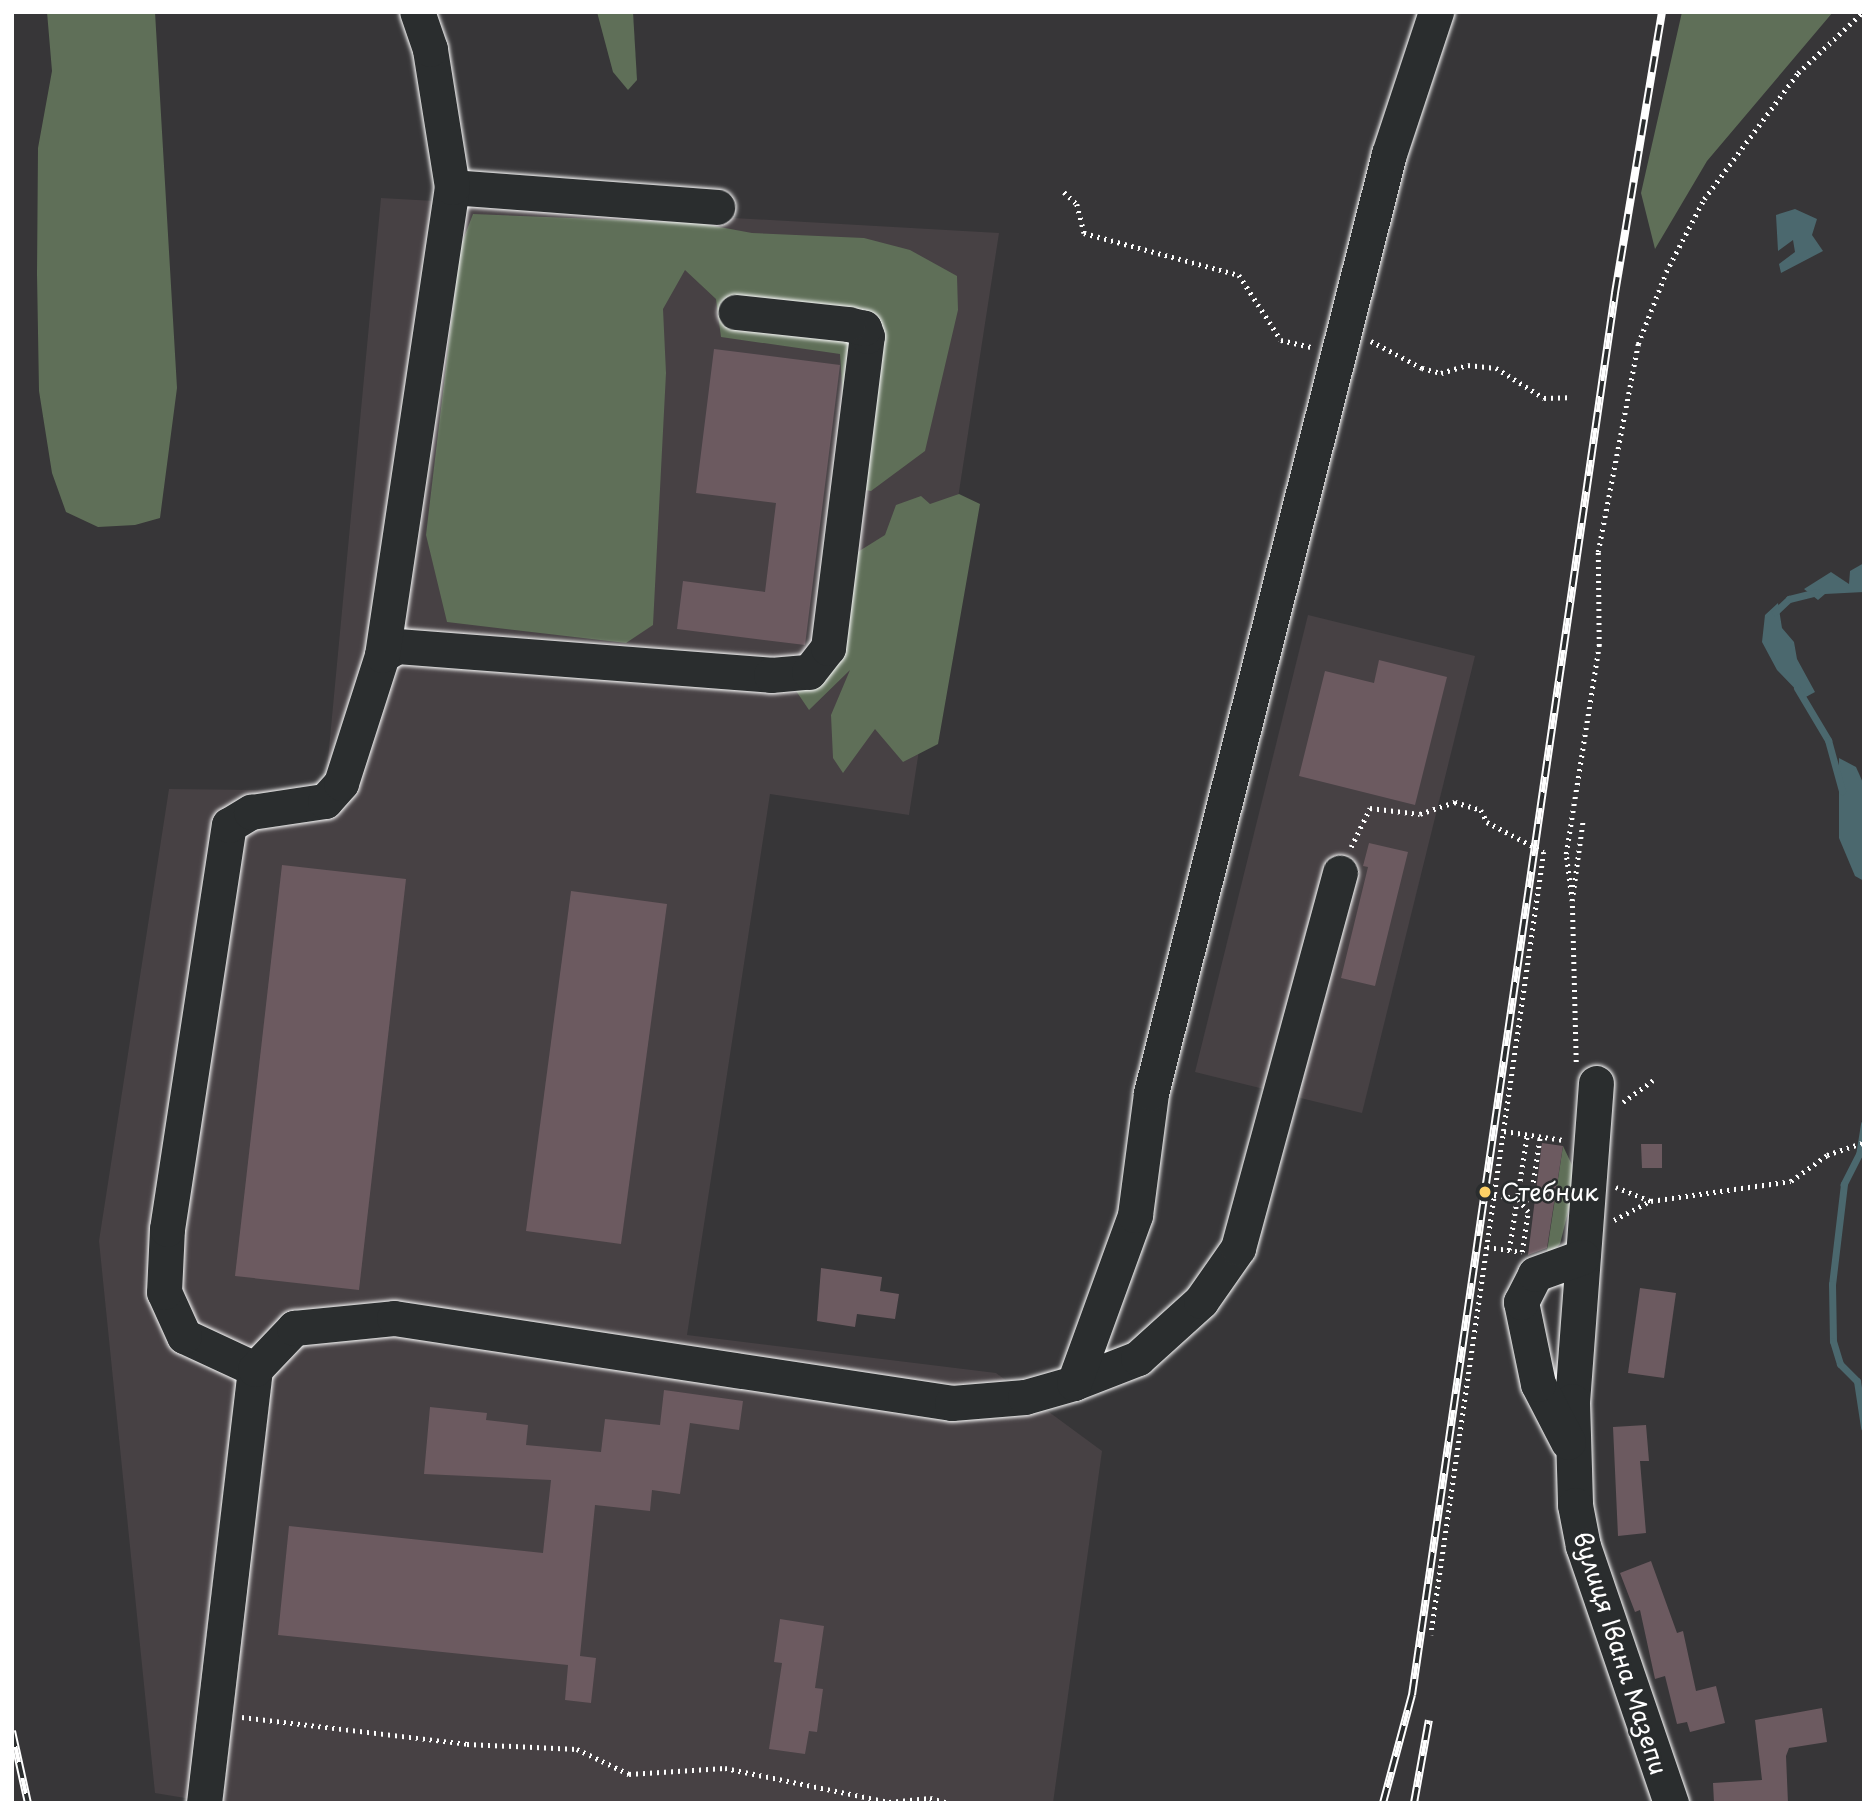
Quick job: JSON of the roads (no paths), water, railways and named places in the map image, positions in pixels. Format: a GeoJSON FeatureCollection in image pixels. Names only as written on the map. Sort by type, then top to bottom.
{"type":"FeatureCollection","features":[{"type":"Feature","properties":{"kind":"street"},"geometry":{"type":"LineString","coordinates":[[255,1369],[184,1336],[164,1292],[167,1230],[220,868],[229,825],[251,813],[325,801],[341,783],[382,655],[452,187],[430,49],[417,12]]}},
{"type":"Feature","properties":{"kind":"street"},"geometry":{"type":"LineString","coordinates":[[1074,1383],[1135,1215],[1151,1093],[1390,154],[1436,12]]}},
{"type":"Feature","properties":{"kind":"street"},"geometry":{"type":"LineString","coordinates":[[452,187],[717,207]]}},
{"type":"Feature","properties":{"kind":"street"},"geometry":{"type":"LineString","coordinates":[[382,655],[397,646],[771,675],[809,671],[828,648],[867,336],[864,328],[848,324],[736,312]]}},
{"type":"Feature","properties":{"kind":"street"},"geometry":{"type":"LineString","coordinates":[[204,1803],[255,1369],[293,1328],[394,1318],[952,1403],[1025,1397],[1074,1383],[1138,1358],[1201,1301],[1238,1248],[1340,873]]}},
{"type":"Feature","properties":{"kind":"street","name":"вулиця Івана Мазепи"},"geometry":{"type":"LineString","coordinates":[[1586,1078],[1590,1175],[1581,1257],[1571,1448],[1583,1546],[1671,1803]]}},
{"type":"Feature","properties":{"kind":"street"},"geometry":{"type":"LineString","coordinates":[[1571,1448],[1538,1384],[1521,1302],[1535,1274],[1581,1257]]}},
{"type":"Feature","properties":{"kind":"water"},"geometry":{"type":"Polygon","coordinates":[[[1795,209],[1817,219],[1812,235],[1823,251],[1781,273],[1779,264],[1795,252],[1793,240],[1778,251],[1776,215],[1795,209]]]}},
{"type":"Feature","properties":{"kind":"water"},"geometry":{"type":"Polygon","coordinates":[[[1864,563],[1864,592],[1825,594],[1818,600],[1804,589],[1831,572],[1849,584],[1850,571],[1864,563]]]}},
{"type":"Feature","properties":{"kind":"water"},"geometry":{"type":"Polygon","coordinates":[[[1778,603],[1782,628],[1794,642],[1797,659],[1815,692],[1804,698],[1777,670],[1762,642],[1765,615],[1778,603]]]}},
{"type":"Feature","properties":{"kind":"water"},"geometry":{"type":"Polygon","coordinates":[[[1839,758],[1856,767],[1864,785],[1864,881],[1855,876],[1839,838],[1839,758]]]}},
{"type":"Feature","properties":{"kind":"waterway"},"geometry":{"type":"LineString","coordinates":[[1775,612],[1789,599],[1817,592]]}},
{"type":"Feature","properties":{"kind":"waterway"},"geometry":{"type":"LineString","coordinates":[[1797,688],[1828,740],[1842,791]]}},
{"type":"Feature","properties":{"kind":"waterway"},"geometry":{"type":"LineString","coordinates":[[1864,1124],[1859,1154],[1844,1184],[1832,1284],[1833,1341],[1840,1364],[1857,1381],[1864,1427]]}},
{"type":"Feature","properties":{"kind":"railway"},"geometry":{"type":"LineString","coordinates":[[1383,1803],[1412,1695],[1615,293],[1662,12]]}},
{"type":"Feature","properties":{"kind":"railway"},"geometry":{"type":"LineString","coordinates":[[1414,1803],[1429,1720]]}},
{"type":"Feature","properties":{"kind":"railway"},"geometry":{"type":"LineString","coordinates":[[12,1731],[28,1803]]}},
{"type":"Feature","properties":{"kind":"place","name":"Стебник"},"geometry":{"type":"Point","coordinates":[1485,1192]}}]}
